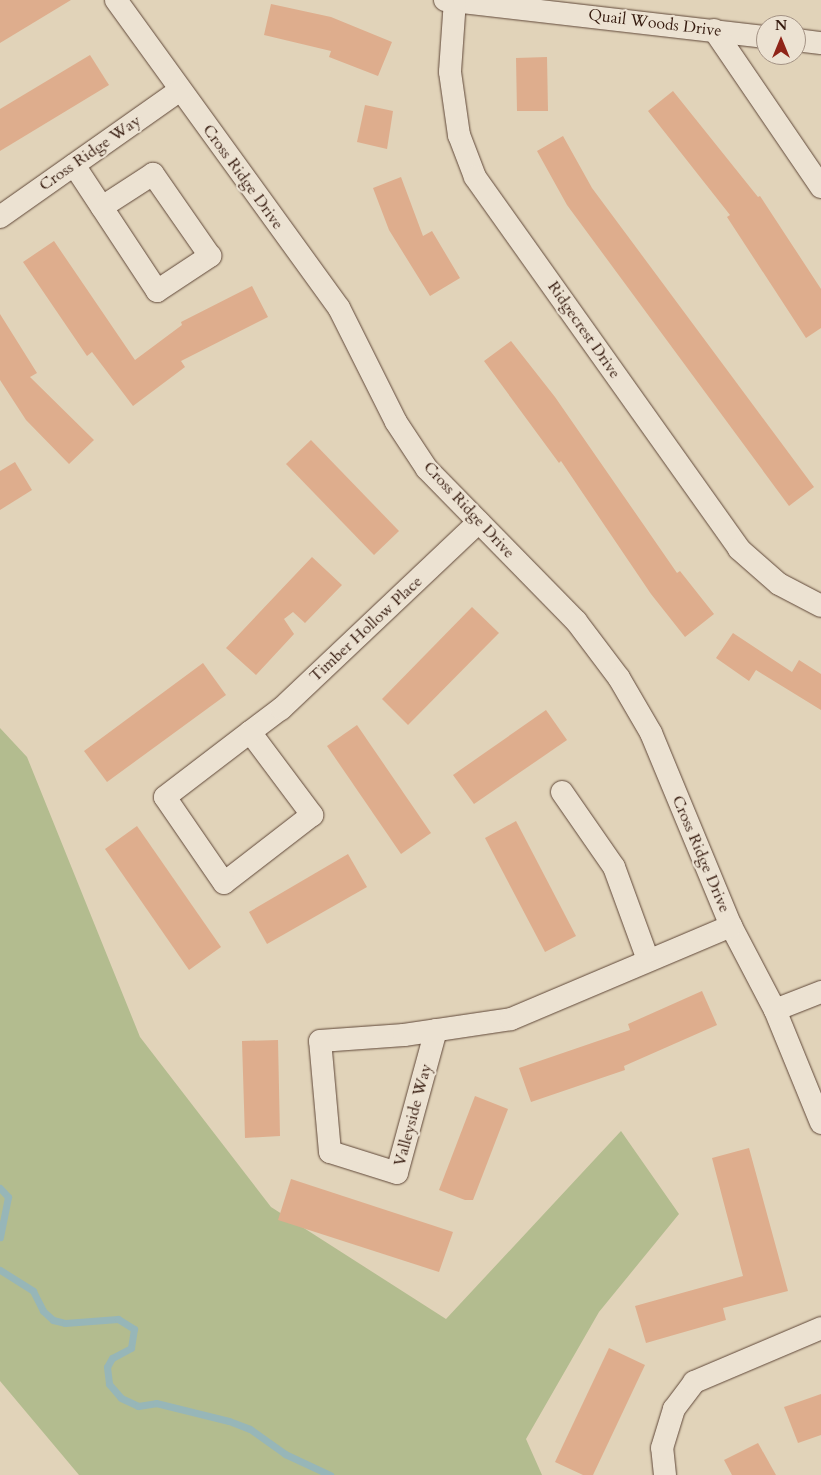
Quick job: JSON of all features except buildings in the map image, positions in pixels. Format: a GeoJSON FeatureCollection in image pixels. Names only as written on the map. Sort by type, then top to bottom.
{"type":"FeatureCollection","features":[{"type":"Feature","properties":{"kind":"street","name":"Cross Ridge Drive"},"geometry":{"type":"LineString","coordinates":[[116,0],[339,308],[396,422],[427,470],[576,621],[619,678],[651,733],[731,926],[774,1010],[821,1123]]}},
{"type":"Feature","properties":{"kind":"street","name":"Quail Woods Drive"},"geometry":{"type":"LineString","coordinates":[[451,0],[602,8],[714,30],[756,36]]}},
{"type":"Feature","properties":{"kind":"street","name":"Ridgecrest Drive"},"geometry":{"type":"LineString","coordinates":[[451,0],[450,72],[459,135],[475,177],[739,549],[779,584],[821,606]]}},
{"type":"Feature","properties":{"kind":"street"},"geometry":{"type":"LineString","coordinates":[[714,30],[821,187]]}},
{"type":"Feature","properties":{"kind":"street"},"geometry":{"type":"LineString","coordinates":[[806,41],[821,43]]}},
{"type":"Feature","properties":{"kind":"street","name":"Cross Ridge Way"},"geometry":{"type":"LineString","coordinates":[[0,217],[180,90]]}},
{"type":"Feature","properties":{"kind":"street"},"geometry":{"type":"LineString","coordinates":[[74,165],[157,291],[210,256],[153,174],[102,207]]}},
{"type":"Feature","properties":{"kind":"street","name":"Timber Hollow Place"},"geometry":{"type":"LineString","coordinates":[[250,732],[312,815],[224,883],[165,797],[250,732],[281,709],[479,522]]}},
{"type":"Feature","properties":{"kind":"street"},"geometry":{"type":"LineString","coordinates":[[562,792],[614,867],[648,960]]}},
{"type":"Feature","properties":{"kind":"street","name":"Valleyside Way"},"geometry":{"type":"LineString","coordinates":[[436,1030],[397,1173],[330,1152],[320,1041],[436,1030],[511,1020],[731,926]]}},
{"type":"Feature","properties":{"kind":"street"},"geometry":{"type":"LineString","coordinates":[[774,1010],[821,992]]}},
{"type":"Feature","properties":{"kind":"street"},"geometry":{"type":"LineString","coordinates":[[665,1475],[662,1448],[674,1409],[694,1382],[821,1328]]}},
{"type":"Feature","properties":{"kind":"green space"},"geometry":{"type":"Polygon","coordinates":[[[0,728],[27,757],[140,1037],[271,1207],[446,1319],[621,1131],[679,1214],[599,1312],[526,1439],[542,1475],[79,1475],[0,1381],[0,728]]]}},
{"type":"Feature","properties":{"kind":"waterway"},"geometry":{"type":"LineString","coordinates":[[0,1188],[8,1197],[0,1237]]}},
{"type":"Feature","properties":{"kind":"waterway"},"geometry":{"type":"LineString","coordinates":[[0,1270],[33,1291],[43,1311],[53,1320],[65,1323],[118,1319],[134,1329],[131,1348],[112,1358],[107,1367],[109,1384],[121,1398],[138,1406],[156,1403],[229,1421],[250,1429],[285,1454],[330,1475]]}}]}
